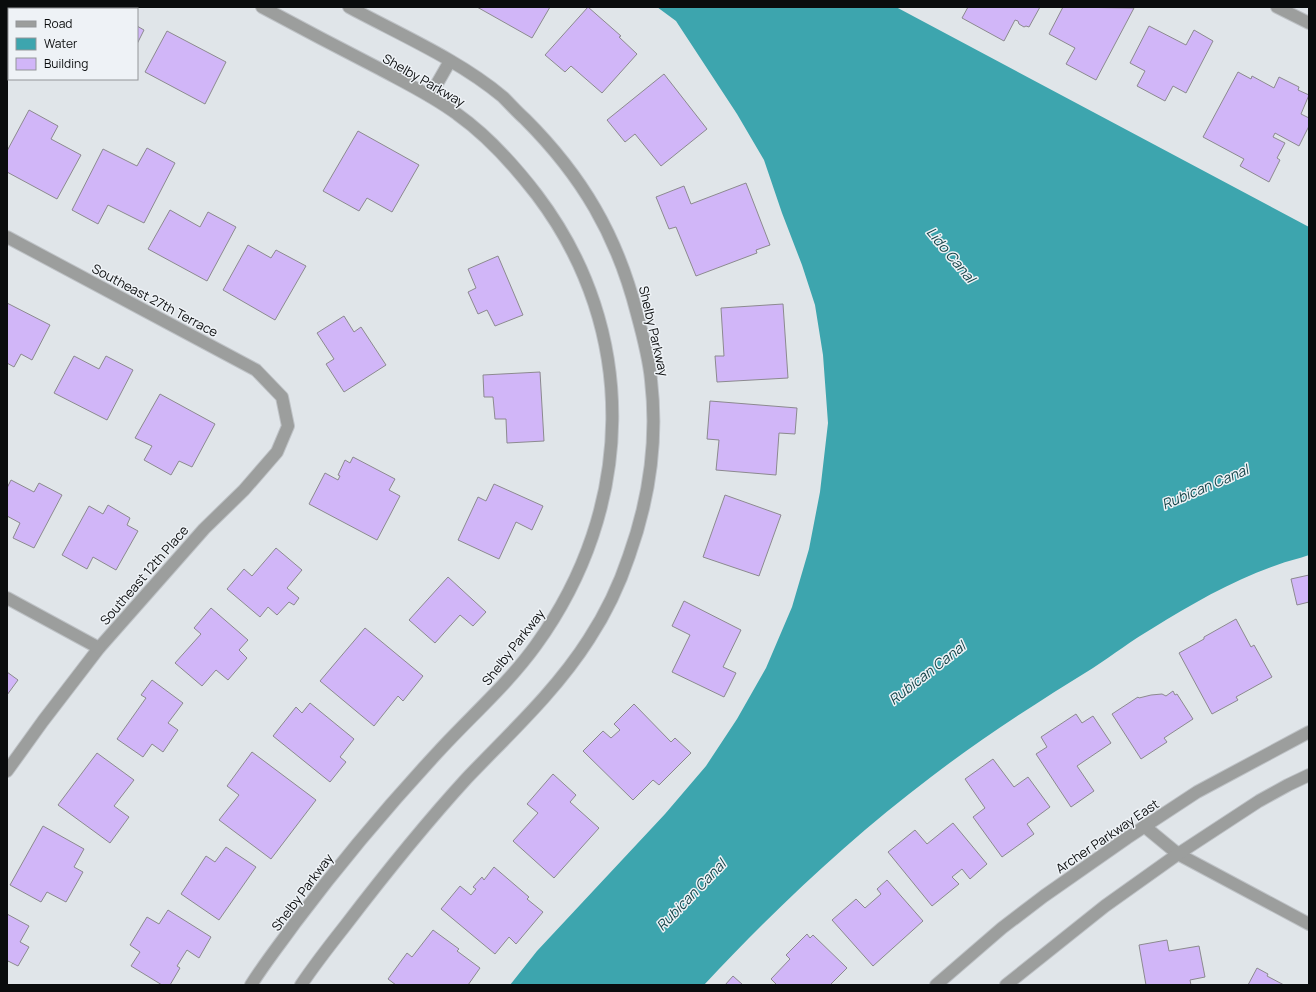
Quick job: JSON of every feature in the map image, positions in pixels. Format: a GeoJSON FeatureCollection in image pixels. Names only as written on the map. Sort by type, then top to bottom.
{"type":"FeatureCollection","features":[{"type":"Feature","properties":{"kind":"street","name":"Shelby Parkway"},"geometry":{"type":"LineString","coordinates":[[251,985],[331,875],[386,809],[452,736],[512,676],[555,618],[580,570],[596,526],[605,493],[613,436],[612,377],[600,320],[591,292],[580,265],[549,210],[506,157],[482,134],[457,114],[430,96],[262,7]]}},
{"type":"Feature","properties":{"kind":"street","name":"Shelby Parkway"},"geometry":{"type":"LineString","coordinates":[[301,985],[379,881],[465,781],[541,701],[566,672],[588,641],[604,615],[618,587],[638,529],[646,499],[653,438],[651,379],[646,350],[632,292],[610,237],[582,186],[546,141],[503,98],[478,78],[450,61],[348,7]]}},
{"type":"Feature","properties":{"kind":"street"},"geometry":{"type":"LineString","coordinates":[[1277,7],[1309,23]]}},
{"type":"Feature","properties":{"kind":"street"},"geometry":{"type":"LineString","coordinates":[[430,96],[450,61]]}},
{"type":"Feature","properties":{"kind":"street","name":"Southeast 27th Terrace"},"geometry":{"type":"LineString","coordinates":[[7,237],[256,370],[282,397]]}},
{"type":"Feature","properties":{"kind":"street","name":"Southeast 12th Place"},"geometry":{"type":"LineString","coordinates":[[7,771],[42,721],[99,648],[204,529],[244,490],[277,452],[288,426],[282,397]]}},
{"type":"Feature","properties":{"kind":"street"},"geometry":{"type":"LineString","coordinates":[[7,598],[99,648]]}},
{"type":"Feature","properties":{"kind":"street","name":"Archer Parkway East"},"geometry":{"type":"LineString","coordinates":[[936,985],[1002,928],[1044,896],[1144,826],[1197,792],[1309,732]]}},
{"type":"Feature","properties":{"kind":"street"},"geometry":{"type":"LineString","coordinates":[[1006,985],[1105,906],[1178,854],[1259,802],[1309,775]]}},
{"type":"Feature","properties":{"kind":"street"},"geometry":{"type":"LineString","coordinates":[[1144,826],[1178,854],[1309,924]]}},
{"type":"Feature","properties":{"kind":"water"},"geometry":{"type":"Polygon","coordinates":[[[657,7],[896,7],[1309,227],[1309,555],[1261,571],[1198,601],[1138,637],[971,748],[931,777],[842,850],[757,930],[704,985],[510,985],[537,951],[665,814],[706,766],[737,719],[766,668],[792,607],[809,549],[820,492],[828,423],[823,355],[815,305],[802,265],[764,160],[737,114],[676,21],[657,7]]]}},
{"type":"Feature","properties":{"kind":"building"},"geometry":{"type":"Polygon","coordinates":[[[18,7],[60,7],[60,8],[18,7]]]}},
{"type":"Feature","properties":{"kind":"building"},"geometry":{"type":"Polygon","coordinates":[[[86,7],[118,7],[118,8],[86,7]]]}},
{"type":"Feature","properties":{"kind":"building"},"geometry":{"type":"Polygon","coordinates":[[[477,7],[550,7],[532,38],[477,7]]]}},
{"type":"Feature","properties":{"kind":"building"},"geometry":{"type":"Polygon","coordinates":[[[588,7],[621,36],[619,37],[637,54],[602,93],[571,66],[565,72],[545,55],[588,7]]]}},
{"type":"Feature","properties":{"kind":"building"},"geometry":{"type":"Polygon","coordinates":[[[968,7],[1040,7],[1029,27],[1024,27],[1015,20],[1004,41],[962,18],[968,7]]]}},
{"type":"Feature","properties":{"kind":"building"},"geometry":{"type":"Polygon","coordinates":[[[1063,7],[1134,8],[1096,80],[1066,64],[1075,48],[1049,34],[1063,7]]]}},
{"type":"Feature","properties":{"kind":"building"},"geometry":{"type":"Polygon","coordinates":[[[1149,26],[1186,45],[1194,30],[1213,41],[1186,93],[1173,86],[1165,101],[1137,86],[1145,71],[1130,63],[1149,26]]]}},
{"type":"Feature","properties":{"kind":"building"},"geometry":{"type":"Polygon","coordinates":[[[138,27],[144,30],[138,42],[138,27]]]}},
{"type":"Feature","properties":{"kind":"building"},"geometry":{"type":"Polygon","coordinates":[[[167,31],[226,62],[205,104],[145,72],[167,31]]]}},
{"type":"Feature","properties":{"kind":"building"},"geometry":{"type":"Polygon","coordinates":[[[1238,72],[1251,79],[1252,76],[1274,88],[1279,77],[1299,87],[1298,90],[1309,95],[1301,114],[1309,118],[1309,126],[1299,146],[1275,133],[1273,137],[1285,143],[1277,158],[1280,160],[1269,182],[1240,166],[1244,159],[1203,137],[1238,72]]]}},
{"type":"Feature","properties":{"kind":"building"},"geometry":{"type":"Polygon","coordinates":[[[664,74],[707,129],[661,166],[635,134],[625,142],[607,120],[664,74]]]}},
{"type":"Feature","properties":{"kind":"building"},"geometry":{"type":"Polygon","coordinates":[[[29,110],[58,126],[51,139],[81,155],[57,199],[7,172],[7,151],[29,110]]]}},
{"type":"Feature","properties":{"kind":"building"},"geometry":{"type":"Polygon","coordinates":[[[358,131],[419,165],[392,212],[367,198],[359,211],[323,191],[358,131]]]}},
{"type":"Feature","properties":{"kind":"building"},"geometry":{"type":"Polygon","coordinates":[[[147,148],[175,163],[144,223],[108,205],[98,224],[72,210],[103,149],[137,166],[147,148]]]}},
{"type":"Feature","properties":{"kind":"building"},"geometry":{"type":"Polygon","coordinates":[[[746,183],[770,245],[756,250],[757,253],[696,276],[676,227],[669,229],[656,197],[684,186],[691,204],[746,183]]]}},
{"type":"Feature","properties":{"kind":"building"},"geometry":{"type":"Polygon","coordinates":[[[170,210],[200,227],[208,212],[236,227],[207,281],[148,249],[170,210]]]}},
{"type":"Feature","properties":{"kind":"building"},"geometry":{"type":"Polygon","coordinates":[[[248,245],[271,258],[276,250],[306,266],[275,320],[223,290],[248,245]]]}},
{"type":"Feature","properties":{"kind":"building"},"geometry":{"type":"Polygon","coordinates":[[[498,256],[523,315],[495,326],[487,310],[478,314],[468,292],[476,288],[468,269],[498,256]]]}},
{"type":"Feature","properties":{"kind":"building"},"geometry":{"type":"Polygon","coordinates":[[[7,303],[50,325],[32,360],[21,354],[14,367],[7,363],[7,303]]]}},
{"type":"Feature","properties":{"kind":"building"},"geometry":{"type":"Polygon","coordinates":[[[783,304],[788,378],[717,382],[715,356],[724,356],[721,308],[783,304]]]}},
{"type":"Feature","properties":{"kind":"building"},"geometry":{"type":"Polygon","coordinates":[[[344,316],[354,332],[361,327],[386,365],[344,392],[326,364],[334,359],[317,333],[344,316]]]}},
{"type":"Feature","properties":{"kind":"building"},"geometry":{"type":"Polygon","coordinates":[[[74,356],[99,369],[106,356],[133,370],[107,420],[54,393],[74,356]]]}},
{"type":"Feature","properties":{"kind":"building"},"geometry":{"type":"Polygon","coordinates":[[[540,372],[544,441],[507,443],[506,419],[495,419],[493,397],[484,397],[483,375],[540,372]]]}},
{"type":"Feature","properties":{"kind":"building"},"geometry":{"type":"Polygon","coordinates":[[[160,394],[215,424],[192,467],[179,461],[171,475],[144,460],[152,446],[135,438],[160,394]]]}},
{"type":"Feature","properties":{"kind":"building"},"geometry":{"type":"Polygon","coordinates":[[[710,401],[797,408],[795,434],[779,433],[776,475],[716,470],[719,440],[707,439],[710,401]]]}},
{"type":"Feature","properties":{"kind":"building"},"geometry":{"type":"Polygon","coordinates":[[[353,457],[395,479],[389,490],[400,496],[377,540],[309,504],[325,473],[338,480],[340,476],[338,475],[345,460],[350,463],[353,457]]]}},
{"type":"Feature","properties":{"kind":"building"},"geometry":{"type":"Polygon","coordinates":[[[11,480],[34,492],[39,483],[62,495],[34,548],[13,538],[20,523],[7,516],[7,488],[11,480]]]}},
{"type":"Feature","properties":{"kind":"building"},"geometry":{"type":"Polygon","coordinates":[[[494,484],[543,506],[532,530],[516,522],[499,559],[458,540],[478,497],[486,501],[494,484]]]}},
{"type":"Feature","properties":{"kind":"building"},"geometry":{"type":"Polygon","coordinates":[[[725,495],[781,515],[759,576],[703,557],[725,495]]]}},
{"type":"Feature","properties":{"kind":"building"},"geometry":{"type":"Polygon","coordinates":[[[108,505],[130,518],[127,525],[138,531],[116,570],[93,557],[87,569],[62,555],[89,506],[103,514],[108,505]]]}},
{"type":"Feature","properties":{"kind":"building"},"geometry":{"type":"Polygon","coordinates":[[[276,548],[302,570],[287,588],[299,598],[294,605],[289,602],[277,615],[268,607],[260,617],[227,589],[244,569],[252,576],[276,548]]]}},
{"type":"Feature","properties":{"kind":"building"},"geometry":{"type":"Polygon","coordinates":[[[1309,575],[1309,602],[1297,605],[1291,579],[1309,575]]]}},
{"type":"Feature","properties":{"kind":"building"},"geometry":{"type":"Polygon","coordinates":[[[448,577],[486,612],[473,626],[460,615],[435,643],[409,620],[448,577]]]}},
{"type":"Feature","properties":{"kind":"building"},"geometry":{"type":"Polygon","coordinates":[[[684,601],[741,630],[723,667],[736,673],[724,697],[672,672],[690,635],[672,626],[684,601]]]}},
{"type":"Feature","properties":{"kind":"building"},"geometry":{"type":"Polygon","coordinates":[[[211,608],[248,640],[239,650],[247,658],[228,680],[216,670],[202,686],[175,663],[201,634],[194,628],[211,608]]]}},
{"type":"Feature","properties":{"kind":"building"},"geometry":{"type":"Polygon","coordinates":[[[1236,619],[1251,647],[1254,645],[1272,677],[1236,697],[1238,700],[1212,714],[1179,653],[1236,619]]]}},
{"type":"Feature","properties":{"kind":"building"},"geometry":{"type":"Polygon","coordinates":[[[365,628],[423,676],[403,701],[398,696],[374,726],[320,681],[365,628]]]}},
{"type":"Feature","properties":{"kind":"building"},"geometry":{"type":"Polygon","coordinates":[[[7,672],[18,680],[7,695],[7,672]]]}},
{"type":"Feature","properties":{"kind":"building"},"geometry":{"type":"Polygon","coordinates":[[[152,680],[183,703],[168,723],[178,730],[163,752],[152,744],[143,757],[117,739],[146,698],[141,695],[152,680]]]}},
{"type":"Feature","properties":{"kind":"building"},"geometry":{"type":"Polygon","coordinates":[[[1173,691],[1175,695],[1177,694],[1193,719],[1164,738],[1167,742],[1141,759],[1112,714],[1138,697],[1162,694],[1166,696],[1173,691]]]}},
{"type":"Feature","properties":{"kind":"building"},"geometry":{"type":"Polygon","coordinates":[[[310,703],[354,739],[340,757],[346,762],[330,782],[273,736],[296,707],[302,713],[310,703]]]}},
{"type":"Feature","properties":{"kind":"building"},"geometry":{"type":"Polygon","coordinates":[[[634,704],[671,742],[675,738],[691,753],[659,785],[653,780],[633,800],[583,751],[603,731],[611,738],[620,730],[614,724],[634,704]]]}},
{"type":"Feature","properties":{"kind":"building"},"geometry":{"type":"Polygon","coordinates":[[[1076,714],[1082,723],[1093,716],[1111,743],[1077,766],[1094,791],[1071,807],[1036,754],[1047,747],[1041,737],[1076,714]]]}},
{"type":"Feature","properties":{"kind":"building"},"geometry":{"type":"Polygon","coordinates":[[[252,752],[316,800],[271,859],[219,820],[239,795],[227,786],[252,752]]]}},
{"type":"Feature","properties":{"kind":"building"},"geometry":{"type":"Polygon","coordinates":[[[97,753],[134,780],[114,806],[129,817],[110,843],[58,805],[97,753]]]}},
{"type":"Feature","properties":{"kind":"building"},"geometry":{"type":"Polygon","coordinates":[[[993,759],[1014,787],[1028,777],[1050,807],[1027,824],[1034,834],[1002,857],[973,817],[985,808],[965,779],[993,759]]]}},
{"type":"Feature","properties":{"kind":"building"},"geometry":{"type":"Polygon","coordinates":[[[553,774],[576,795],[570,802],[599,828],[554,878],[513,841],[538,813],[527,804],[553,774]]]}},
{"type":"Feature","properties":{"kind":"building"},"geometry":{"type":"Polygon","coordinates":[[[953,823],[987,864],[970,879],[962,869],[952,877],[959,884],[932,906],[888,852],[915,830],[927,844],[953,823]]]}},
{"type":"Feature","properties":{"kind":"building"},"geometry":{"type":"Polygon","coordinates":[[[43,826],[84,849],[74,867],[83,872],[66,902],[47,892],[41,902],[10,885],[43,826]]]}},
{"type":"Feature","properties":{"kind":"building"},"geometry":{"type":"Polygon","coordinates":[[[226,847],[256,867],[219,920],[181,894],[206,856],[215,862],[226,847]]]}},
{"type":"Feature","properties":{"kind":"building"},"geometry":{"type":"Polygon","coordinates":[[[494,867],[529,897],[527,899],[543,912],[516,944],[509,937],[495,954],[441,909],[460,886],[471,895],[476,889],[473,887],[482,877],[484,880],[494,867]]]}},
{"type":"Feature","properties":{"kind":"building"},"geometry":{"type":"Polygon","coordinates":[[[887,880],[923,921],[873,966],[832,920],[856,899],[865,908],[881,894],[877,889],[887,880]]]}},
{"type":"Feature","properties":{"kind":"building"},"geometry":{"type":"Polygon","coordinates":[[[168,910],[211,937],[199,958],[187,950],[177,966],[180,968],[170,985],[162,985],[131,966],[140,952],[130,945],[147,917],[159,924],[168,910]]]}},
{"type":"Feature","properties":{"kind":"building"},"geometry":{"type":"Polygon","coordinates":[[[7,914],[29,926],[20,942],[29,947],[18,966],[8,961],[7,963],[7,914]]]}},
{"type":"Feature","properties":{"kind":"building"},"geometry":{"type":"Polygon","coordinates":[[[433,930],[459,949],[457,951],[480,968],[468,985],[396,985],[388,979],[407,953],[412,957],[433,930]]]}},
{"type":"Feature","properties":{"kind":"building"},"geometry":{"type":"Polygon","coordinates":[[[807,934],[810,938],[813,935],[847,968],[830,985],[777,985],[771,979],[790,959],[786,955],[807,934]]]}},
{"type":"Feature","properties":{"kind":"building"},"geometry":{"type":"Polygon","coordinates":[[[1167,940],[1169,951],[1199,946],[1205,977],[1190,980],[1191,985],[1146,985],[1139,945],[1167,940]]]}},
{"type":"Feature","properties":{"kind":"building"},"geometry":{"type":"Polygon","coordinates":[[[1257,968],[1268,974],[1267,976],[1284,985],[1248,985],[1257,968]]]}},
{"type":"Feature","properties":{"kind":"building"},"geometry":{"type":"Polygon","coordinates":[[[733,976],[743,985],[725,985],[733,976]]]}},
{"type":"Feature","properties":{"kind":"water label","name":"Lido Canal"},"geometry":{"type":"Point","coordinates":[951,255]}},
{"type":"Feature","properties":{"kind":"water label","name":"Rubican Canal"},"geometry":{"type":"Point","coordinates":[1205,487]}},
{"type":"Feature","properties":{"kind":"water label","name":"Rubican Canal"},"geometry":{"type":"Point","coordinates":[927,673]}},
{"type":"Feature","properties":{"kind":"water label","name":"Rubican Canal"},"geometry":{"type":"Point","coordinates":[691,895]}}]}
